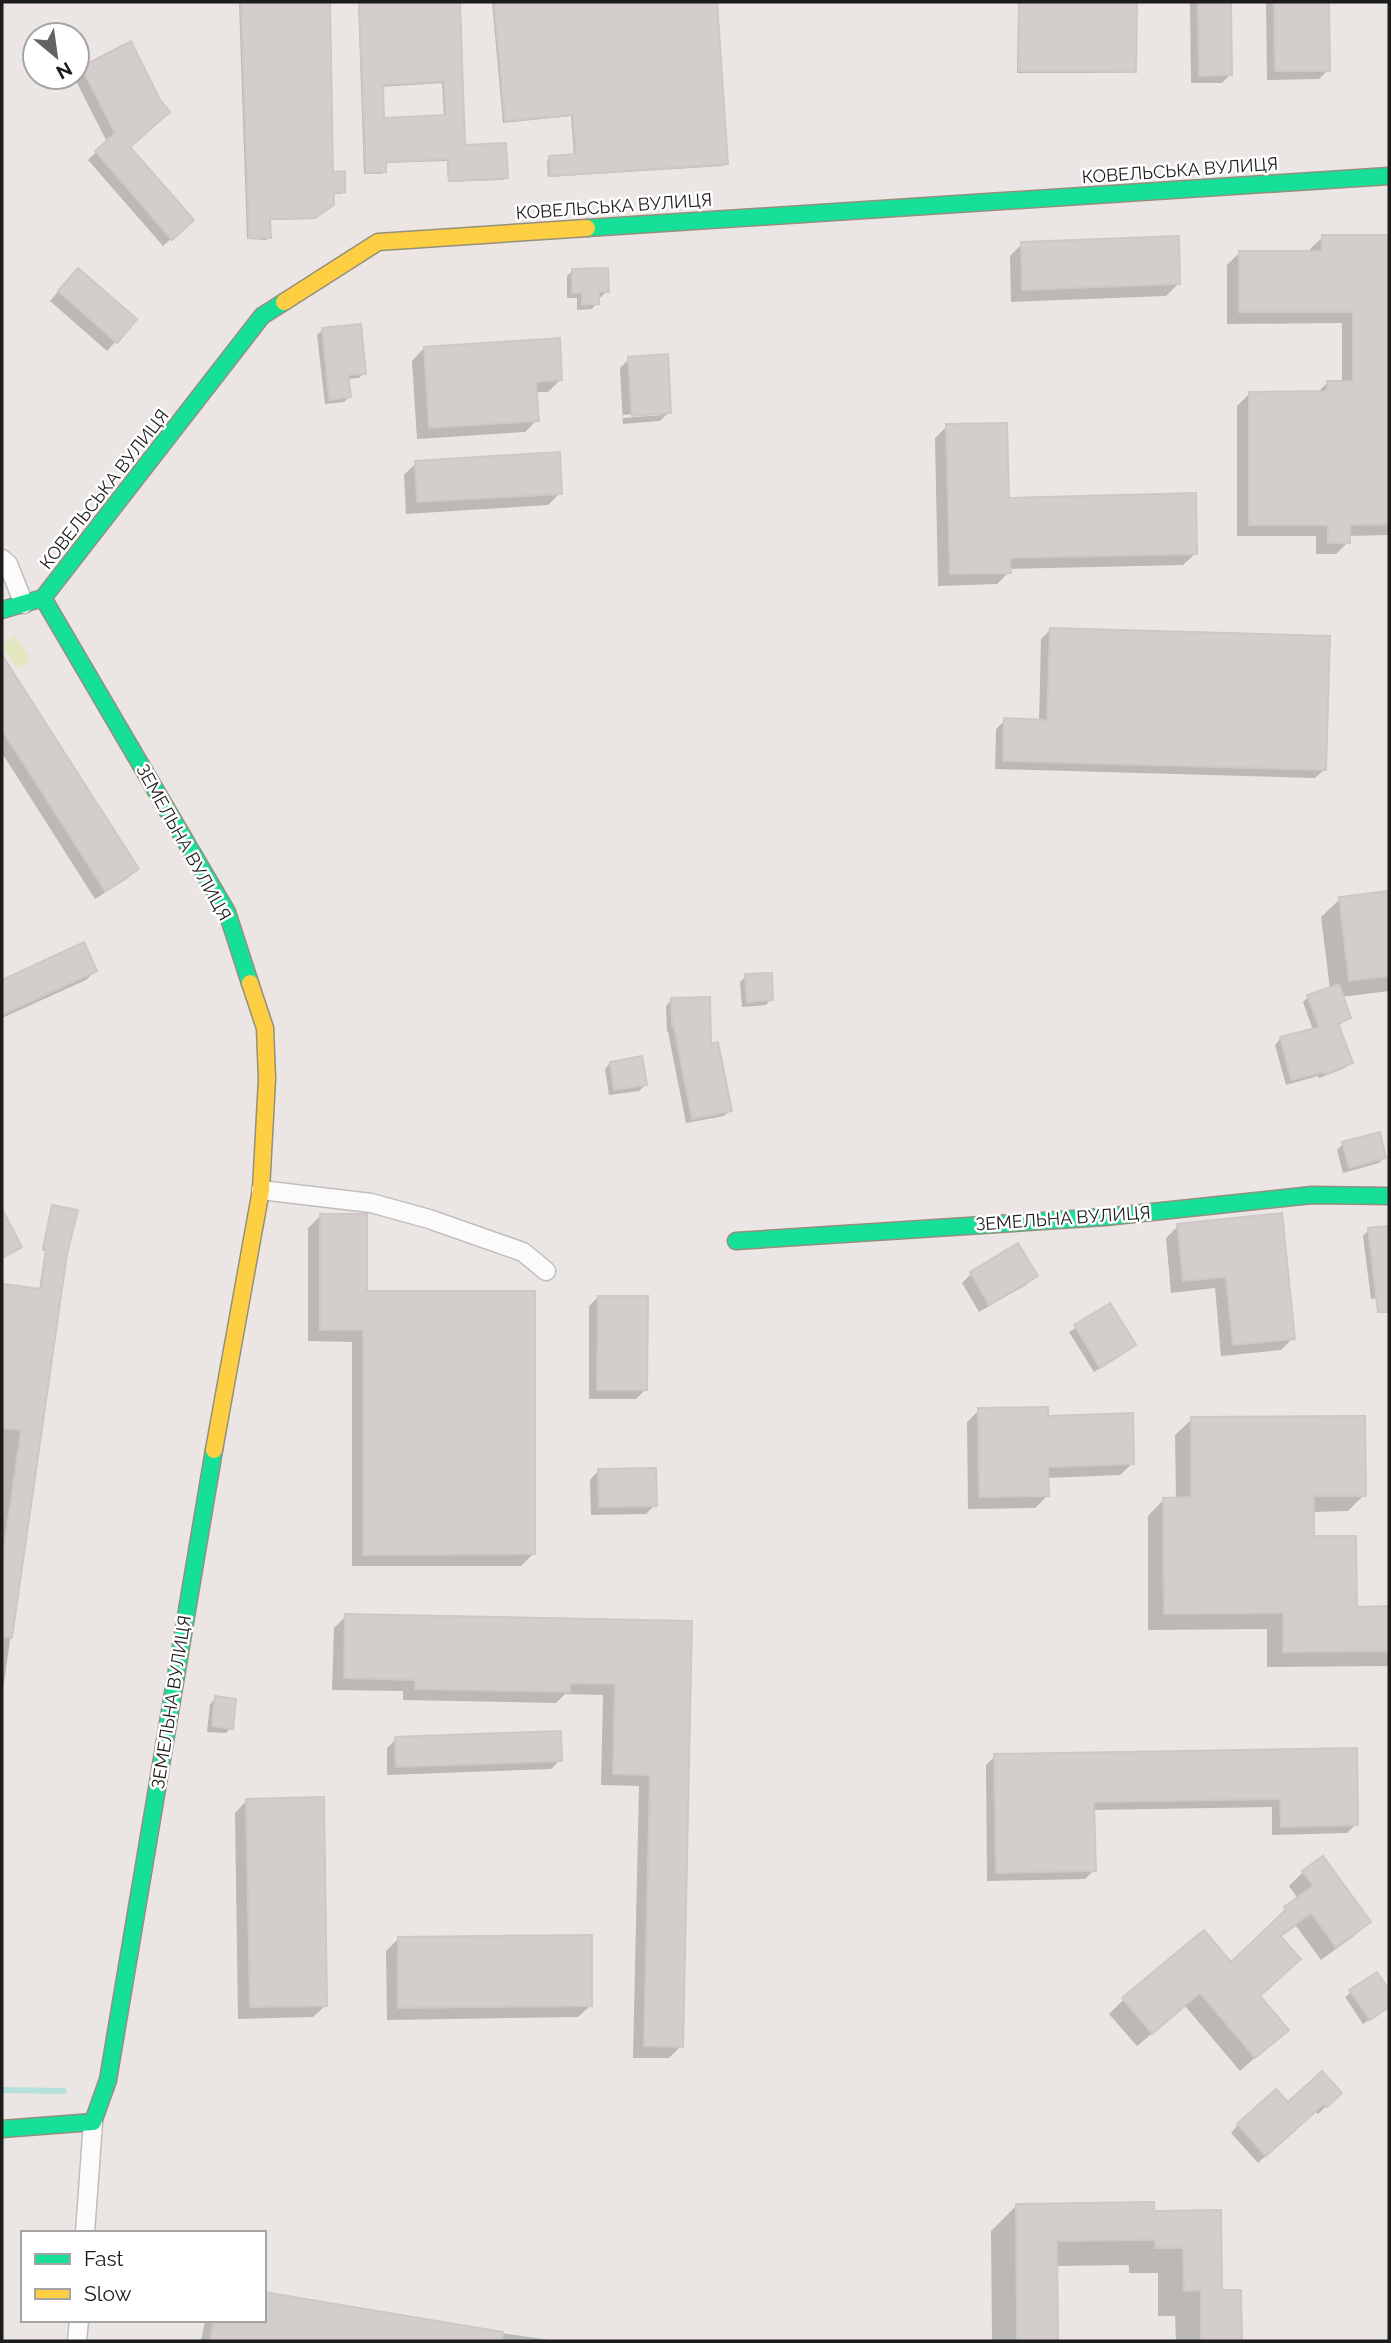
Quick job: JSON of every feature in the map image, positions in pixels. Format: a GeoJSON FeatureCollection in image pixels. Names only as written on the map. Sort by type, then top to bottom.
{"type":"FeatureCollection","features":[{"type":"Feature","properties":{"kind":"street","name":"КОВЕЛЬСЬКА ВУЛИЦЯ"},"geometry":{"type":"LineString","coordinates":[[43,598],[262,316],[377,242],[1389,176]]}},
{"type":"Feature","properties":{"kind":"street"},"geometry":{"type":"LineString","coordinates":[[2,559],[8,564],[24,604]]}},
{"type":"Feature","properties":{"kind":"street"},"geometry":{"type":"LineString","coordinates":[[2,610],[43,598]]}},
{"type":"Feature","properties":{"kind":"street","name":"ЗЕМЕЛЬНА ВУЛИЦЯ"},"geometry":{"type":"LineString","coordinates":[[43,598],[227,912],[265,1028],[267,1079],[261,1191],[192,1574],[111,2066],[93,2122]]}},
{"type":"Feature","properties":{"kind":"street"},"geometry":{"type":"LineString","coordinates":[[261,1191],[371,1203],[429,1219],[523,1252],[546,1270]]}},
{"type":"Feature","properties":{"kind":"street","name":"ЗЕМЕЛЬНА ВУЛИЦЯ"},"geometry":{"type":"LineString","coordinates":[[736,1241],[1105,1217],[1312,1195],[1389,1196]]}},
{"type":"Feature","properties":{"kind":"street"},"geometry":{"type":"LineString","coordinates":[[2,2129],[93,2122],[85,2231]]}},
{"type":"Feature","properties":{"kind":"street"},"geometry":{"type":"LineString","coordinates":[[77,2341],[79,2322]]}},
{"type":"Feature","properties":{"kind":"green space"},"geometry":{"type":"Polygon","coordinates":[[[15,635],[31,660],[17,669],[2,645],[15,635]]]}},
{"type":"Feature","properties":{"kind":"building"},"geometry":{"type":"Polygon","coordinates":[[[241,2],[330,2],[333,172],[345,171],[345,192],[334,193],[334,205],[315,218],[270,219],[271,238],[249,238],[241,2]]]}},
{"type":"Feature","properties":{"kind":"building"},"geometry":{"type":"Polygon","coordinates":[[[359,2],[460,2],[465,145],[506,143],[508,178],[449,181],[448,159],[386,162],[386,172],[366,173],[359,2]],[[444,81],[383,85],[384,118],[446,115],[444,81]]]}},
{"type":"Feature","properties":{"kind":"building"},"geometry":{"type":"Polygon","coordinates":[[[494,2],[717,2],[728,164],[550,176],[549,156],[576,154],[573,115],[505,121],[494,2]]]}},
{"type":"Feature","properties":{"kind":"building"},"geometry":{"type":"Polygon","coordinates":[[[1019,2],[1137,2],[1136,72],[1019,71],[1019,2]]]}},
{"type":"Feature","properties":{"kind":"building"},"geometry":{"type":"Polygon","coordinates":[[[1198,2],[1231,2],[1232,75],[1199,76],[1198,2]]]}},
{"type":"Feature","properties":{"kind":"building"},"geometry":{"type":"Polygon","coordinates":[[[1274,2],[1329,2],[1330,71],[1275,71],[1274,2]]]}},
{"type":"Feature","properties":{"kind":"building"},"geometry":{"type":"Polygon","coordinates":[[[131,41],[160,100],[170,112],[130,147],[194,220],[172,240],[95,151],[115,133],[91,86],[91,62],[131,41]]]}},
{"type":"Feature","properties":{"kind":"building"},"geometry":{"type":"Polygon","coordinates":[[[1322,235],[1389,235],[1389,524],[1350,525],[1350,543],[1328,543],[1328,525],[1249,525],[1249,392],[1327,391],[1327,381],[1353,381],[1353,312],[1239,312],[1239,251],[1322,251],[1322,235]]]}},
{"type":"Feature","properties":{"kind":"building"},"geometry":{"type":"Polygon","coordinates":[[[1179,236],[1180,284],[1022,290],[1021,242],[1179,236]]]}},
{"type":"Feature","properties":{"kind":"building"},"geometry":{"type":"Polygon","coordinates":[[[78,268],[137,319],[117,343],[58,291],[78,268]]]}},
{"type":"Feature","properties":{"kind":"building"},"geometry":{"type":"Polygon","coordinates":[[[608,268],[609,292],[599,292],[599,304],[582,305],[582,293],[572,293],[572,269],[608,268]]]}},
{"type":"Feature","properties":{"kind":"building"},"geometry":{"type":"Polygon","coordinates":[[[361,324],[366,374],[348,375],[351,397],[329,400],[322,328],[361,324]]]}},
{"type":"Feature","properties":{"kind":"building"},"geometry":{"type":"Polygon","coordinates":[[[560,338],[562,380],[536,382],[539,421],[429,428],[424,347],[560,338]]]}},
{"type":"Feature","properties":{"kind":"building"},"geometry":{"type":"Polygon","coordinates":[[[668,354],[671,413],[632,416],[628,357],[668,354]]]}},
{"type":"Feature","properties":{"kind":"building"},"geometry":{"type":"Polygon","coordinates":[[[1007,423],[1009,498],[1196,493],[1197,554],[1010,558],[1011,573],[950,574],[946,424],[1007,423]]]}},
{"type":"Feature","properties":{"kind":"building"},"geometry":{"type":"Polygon","coordinates":[[[560,452],[562,494],[417,502],[415,461],[560,452]]]}},
{"type":"Feature","properties":{"kind":"building"},"geometry":{"type":"Polygon","coordinates":[[[1050,628],[1330,636],[1326,770],[1003,761],[1004,718],[1047,720],[1050,628]]]}},
{"type":"Feature","properties":{"kind":"building"},"geometry":{"type":"Polygon","coordinates":[[[2,655],[139,869],[105,891],[2,730],[2,655]]]}},
{"type":"Feature","properties":{"kind":"building"},"geometry":{"type":"Polygon","coordinates":[[[1389,891],[1389,976],[1349,981],[1339,897],[1389,891]]]}},
{"type":"Feature","properties":{"kind":"building"},"geometry":{"type":"Polygon","coordinates":[[[84,942],[97,971],[2,1015],[2,980],[84,942]]]}},
{"type":"Feature","properties":{"kind":"building"},"geometry":{"type":"Polygon","coordinates":[[[772,973],[773,1000],[747,1002],[745,974],[772,973]]]}},
{"type":"Feature","properties":{"kind":"building"},"geometry":{"type":"Polygon","coordinates":[[[1339,984],[1351,1018],[1338,1023],[1353,1063],[1325,1074],[1324,1072],[1291,1080],[1280,1037],[1319,1027],[1307,995],[1339,984]]]}},
{"type":"Feature","properties":{"kind":"building"},"geometry":{"type":"Polygon","coordinates":[[[710,997],[711,1044],[718,1042],[732,1111],[692,1119],[672,1027],[671,998],[710,997]]]}},
{"type":"Feature","properties":{"kind":"building"},"geometry":{"type":"Polygon","coordinates":[[[642,1056],[647,1085],[614,1090],[610,1062],[642,1056]]]}},
{"type":"Feature","properties":{"kind":"building"},"geometry":{"type":"Polygon","coordinates":[[[1380,1132],[1386,1158],[1349,1168],[1342,1142],[1380,1132]]]}},
{"type":"Feature","properties":{"kind":"building"},"geometry":{"type":"Polygon","coordinates":[[[52,1205],[78,1210],[67,1254],[12,1638],[2,1637],[2,1562],[21,1430],[2,1428],[2,1284],[41,1289],[46,1249],[43,1248],[52,1205]]]}},
{"type":"Feature","properties":{"kind":"building"},"geometry":{"type":"Polygon","coordinates":[[[2,1209],[22,1247],[2,1258],[2,1209]]]}},
{"type":"Feature","properties":{"kind":"building"},"geometry":{"type":"Polygon","coordinates":[[[1282,1213],[1295,1339],[1233,1345],[1226,1277],[1183,1281],[1177,1224],[1282,1213]]]}},
{"type":"Feature","properties":{"kind":"building"},"geometry":{"type":"Polygon","coordinates":[[[320,1214],[367,1214],[367,1291],[535,1291],[535,1554],[363,1555],[363,1330],[320,1330],[320,1214]]]}},
{"type":"Feature","properties":{"kind":"building"},"geometry":{"type":"Polygon","coordinates":[[[1388,1226],[1389,1312],[1378,1312],[1368,1228],[1388,1226]]]}},
{"type":"Feature","properties":{"kind":"building"},"geometry":{"type":"Polygon","coordinates":[[[1018,1243],[1038,1276],[989,1305],[970,1272],[1018,1243]]]}},
{"type":"Feature","properties":{"kind":"building"},"geometry":{"type":"Polygon","coordinates":[[[598,1296],[648,1296],[647,1390],[597,1390],[598,1296]]]}},
{"type":"Feature","properties":{"kind":"building"},"geometry":{"type":"Polygon","coordinates":[[[1110,1303],[1136,1345],[1100,1368],[1074,1325],[1110,1303]]]}},
{"type":"Feature","properties":{"kind":"building"},"geometry":{"type":"Polygon","coordinates":[[[1048,1407],[1048,1416],[1133,1413],[1134,1464],[1048,1467],[1049,1496],[979,1497],[978,1408],[1048,1407]]]}},
{"type":"Feature","properties":{"kind":"building"},"geometry":{"type":"Polygon","coordinates":[[[1365,1416],[1366,1496],[1314,1496],[1314,1536],[1356,1536],[1357,1607],[1389,1606],[1389,1651],[1283,1652],[1283,1613],[1164,1614],[1163,1498],[1191,1497],[1191,1417],[1365,1416]]]}},
{"type":"Feature","properties":{"kind":"building"},"geometry":{"type":"Polygon","coordinates":[[[656,1468],[657,1506],[599,1507],[598,1469],[656,1468]]]}},
{"type":"Feature","properties":{"kind":"building"},"geometry":{"type":"Polygon","coordinates":[[[345,1614],[692,1621],[683,2047],[644,2046],[650,1775],[613,1774],[615,1684],[570,1683],[570,1692],[415,1689],[415,1680],[344,1678],[345,1614]]]}},
{"type":"Feature","properties":{"kind":"building"},"geometry":{"type":"Polygon","coordinates":[[[215,1696],[236,1699],[233,1729],[212,1726],[215,1696]]]}},
{"type":"Feature","properties":{"kind":"building"},"geometry":{"type":"Polygon","coordinates":[[[561,1731],[562,1761],[396,1767],[395,1737],[561,1731]]]}},
{"type":"Feature","properties":{"kind":"building"},"geometry":{"type":"Polygon","coordinates":[[[1357,1748],[1358,1825],[1281,1827],[1280,1799],[1094,1802],[1096,1871],[996,1873],[994,1754],[1357,1748]]]}},
{"type":"Feature","properties":{"kind":"building"},"geometry":{"type":"Polygon","coordinates":[[[324,1797],[327,2006],[250,2007],[246,1799],[324,1797]]]}},
{"type":"Feature","properties":{"kind":"building"},"geometry":{"type":"Polygon","coordinates":[[[1323,1856],[1371,1922],[1336,1947],[1311,1913],[1280,1936],[1301,1959],[1260,1996],[1289,2030],[1255,2058],[1200,1993],[1152,2034],[1122,1998],[1204,1930],[1231,1962],[1286,1910],[1284,1907],[1313,1886],[1302,1871],[1323,1856]]]}},
{"type":"Feature","properties":{"kind":"building"},"geometry":{"type":"Polygon","coordinates":[[[592,1935],[592,2006],[398,2008],[398,1937],[592,1935]]]}},
{"type":"Feature","properties":{"kind":"building"},"geometry":{"type":"Polygon","coordinates":[[[1377,1972],[1389,1990],[1389,2007],[1370,2020],[1349,1990],[1377,1972]]]}},
{"type":"Feature","properties":{"kind":"building"},"geometry":{"type":"Polygon","coordinates":[[[1322,2071],[1342,2093],[1327,2107],[1324,2104],[1266,2156],[1237,2124],[1276,2089],[1288,2102],[1322,2071]]]}},
{"type":"Feature","properties":{"kind":"building"},"geometry":{"type":"Polygon","coordinates":[[[1154,2202],[1154,2211],[1221,2210],[1222,2290],[1241,2290],[1242,2341],[1201,2341],[1201,2290],[1184,2291],[1183,2248],[1155,2248],[1155,2240],[1057,2241],[1058,2341],[1017,2341],[1016,2204],[1154,2202]]]}},
{"type":"Feature","properties":{"kind":"building"},"geometry":{"type":"Polygon","coordinates":[[[266,2292],[503,2332],[502,2341],[210,2341],[214,2322],[266,2322],[266,2292]]]}},
{"type":"Feature","properties":{"kind":"waterway"},"geometry":{"type":"LineString","coordinates":[[2,2090],[64,2091]]}},
{"type":"Feature","properties":{"kind":"traffic: fast"},"geometry":{"type":"LineString","coordinates":[[587,228],[1389,176]]}},
{"type":"Feature","properties":{"kind":"traffic: fast"},"geometry":{"type":"LineString","coordinates":[[2,610],[43,598],[262,316],[284,302]]}},
{"type":"Feature","properties":{"kind":"traffic: fast"},"geometry":{"type":"LineString","coordinates":[[43,598],[227,912],[250,983]]}},
{"type":"Feature","properties":{"kind":"traffic: fast"},"geometry":{"type":"LineString","coordinates":[[736,1241],[1105,1217],[1312,1195],[1389,1196]]}},
{"type":"Feature","properties":{"kind":"traffic: fast"},"geometry":{"type":"LineString","coordinates":[[2,2129],[93,2122],[108,2080],[214,1450]]}},
{"type":"Feature","properties":{"kind":"traffic: slow"},"geometry":{"type":"LineString","coordinates":[[284,302],[378,242],[587,228]]}},
{"type":"Feature","properties":{"kind":"traffic: slow"},"geometry":{"type":"LineString","coordinates":[[214,1450],[261,1190],[267,1079],[265,1028],[250,983]]}}]}
